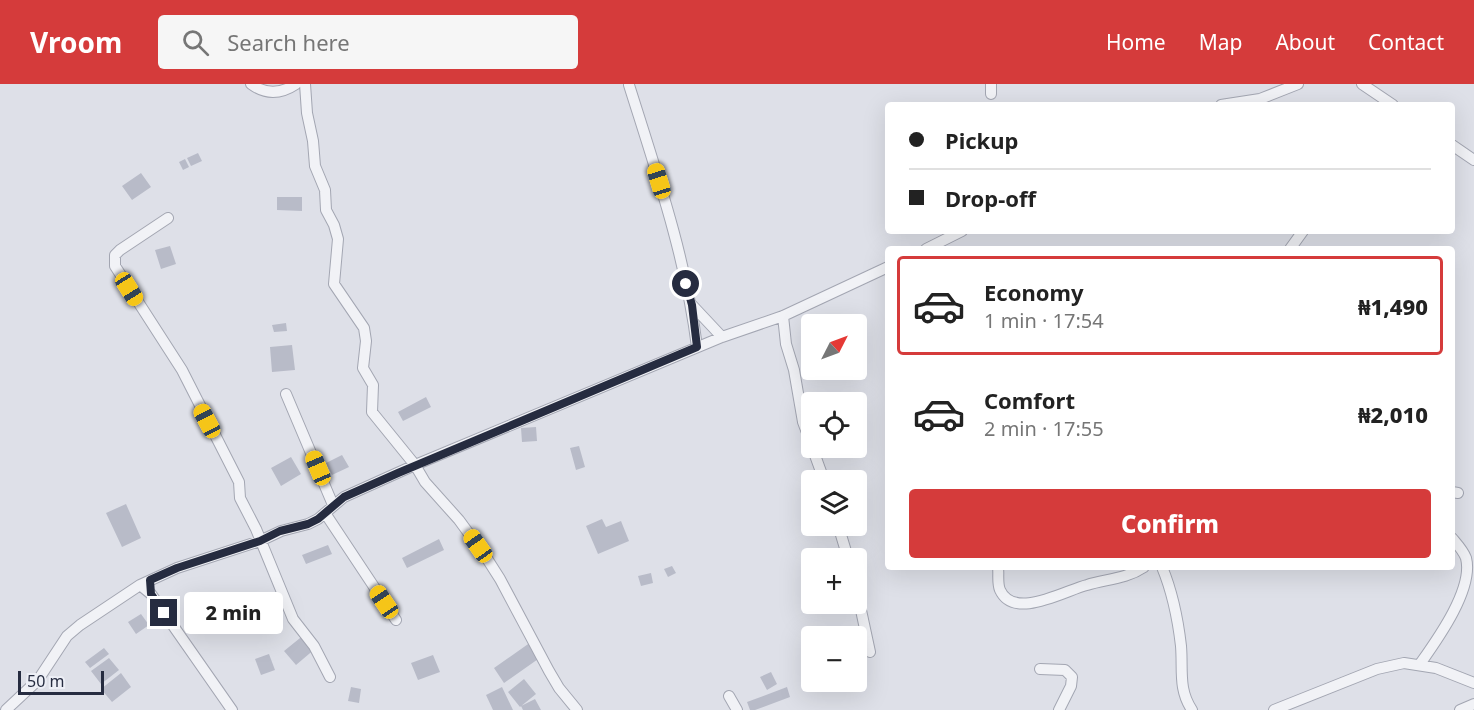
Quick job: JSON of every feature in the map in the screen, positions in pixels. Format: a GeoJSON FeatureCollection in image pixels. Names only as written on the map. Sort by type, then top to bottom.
{"type":"FeatureCollection","features":[{"type":"Feature","properties":{"kind":"street"},"geometry":{"type":"LineString","coordinates":[[251,84],[270,92],[284,91],[296,84]]}},
{"type":"Feature","properties":{"kind":"street"},"geometry":{"type":"LineString","coordinates":[[305,84],[315,166],[325,190],[326,210],[334,225],[338,240],[334,284],[364,327],[366,341],[363,368],[373,385],[372,412],[486,557],[559,688],[578,710]]}},
{"type":"Feature","properties":{"kind":"street"},"geometry":{"type":"LineString","coordinates":[[1238,102],[1267,97],[1298,84]]}},
{"type":"Feature","properties":{"kind":"street"},"geometry":{"type":"LineString","coordinates":[[1362,84],[1378,101]]}},
{"type":"Feature","properties":{"kind":"street"},"geometry":{"type":"LineString","coordinates":[[629,85],[659,181],[692,305],[697,347]]}},
{"type":"Feature","properties":{"kind":"street"},"geometry":{"type":"LineString","coordinates":[[1455,146],[1474,160]]}},
{"type":"Feature","properties":{"kind":"street"},"geometry":{"type":"LineString","coordinates":[[168,218],[120,250],[115,255],[115,266],[158,337],[182,370],[239,482],[240,498],[256,529],[293,619],[314,646],[330,677]]}},
{"type":"Feature","properties":{"kind":"street"},"geometry":{"type":"LineString","coordinates":[[935,246],[957,234]]}},
{"type":"Feature","properties":{"kind":"street"},"geometry":{"type":"LineString","coordinates":[[6,710],[38,680],[67,636],[92,616],[140,585],[177,568],[260,541],[280,531],[308,524],[344,497],[415,465],[697,347],[783,316],[885,268]]}},
{"type":"Feature","properties":{"kind":"street"},"geometry":{"type":"LineString","coordinates":[[692,305],[722,337]]}},
{"type":"Feature","properties":{"kind":"street"},"geometry":{"type":"LineString","coordinates":[[783,316],[786,344],[794,370],[801,410]]}},
{"type":"Feature","properties":{"kind":"street"},"geometry":{"type":"LineString","coordinates":[[286,394],[333,505]]}},
{"type":"Feature","properties":{"kind":"street"},"geometry":{"type":"LineString","coordinates":[[325,513],[396,620]]}},
{"type":"Feature","properties":{"kind":"street"},"geometry":{"type":"LineString","coordinates":[[1420,664],[1453,615],[1464,586],[1466,559],[1455,542]]}},
{"type":"Feature","properties":{"kind":"street"},"geometry":{"type":"LineString","coordinates":[[998,570],[999,584],[1004,595],[1015,602],[1024,603],[1052,599],[1089,584],[1116,580],[1138,570]]}},
{"type":"Feature","properties":{"kind":"street"},"geometry":{"type":"LineString","coordinates":[[1163,570],[1179,635],[1181,686],[1192,710]]}},
{"type":"Feature","properties":{"kind":"street"},"geometry":{"type":"LineString","coordinates":[[150,580],[151,594]]}},
{"type":"Feature","properties":{"kind":"street"},"geometry":{"type":"LineString","coordinates":[[140,585],[151,594],[232,710]]}},
{"type":"Feature","properties":{"kind":"street"},"geometry":{"type":"LineString","coordinates":[[862,614],[870,652]]}},
{"type":"Feature","properties":{"kind":"street"},"geometry":{"type":"LineString","coordinates":[[1274,710],[1377,669],[1404,663],[1420,664],[1474,683]]}},
{"type":"Feature","properties":{"kind":"street"},"geometry":{"type":"LineString","coordinates":[[1040,669],[1065,670],[1072,677],[1071,686],[1059,710]]}},
{"type":"Feature","properties":{"kind":"street"},"geometry":{"type":"LineString","coordinates":[[729,696],[737,710]]}},
{"type":"Feature","properties":{"kind":"street"},"geometry":{"type":"LineString","coordinates":[[1460,710],[1474,704]]}},
{"type":"Feature","properties":{"kind":"building"},"geometry":{"type":"Polygon","coordinates":[[[198,153],[202,161],[191,166],[187,158],[198,153]]]}},
{"type":"Feature","properties":{"kind":"building"},"geometry":{"type":"Polygon","coordinates":[[[185,159],[189,167],[183,170],[179,162],[185,159]]]}},
{"type":"Feature","properties":{"kind":"building"},"geometry":{"type":"Polygon","coordinates":[[[141,173],[151,187],[132,200],[122,186],[141,173]]]}},
{"type":"Feature","properties":{"kind":"building"},"geometry":{"type":"Polygon","coordinates":[[[277,197],[302,197],[302,211],[277,210],[277,197]]]}},
{"type":"Feature","properties":{"kind":"building"},"geometry":{"type":"Polygon","coordinates":[[[170,246],[176,264],[161,269],[155,250],[170,246]]]}},
{"type":"Feature","properties":{"kind":"building"},"geometry":{"type":"Polygon","coordinates":[[[286,323],[287,331],[274,332],[272,325],[286,323]]]}},
{"type":"Feature","properties":{"kind":"building"},"geometry":{"type":"Polygon","coordinates":[[[292,345],[295,370],[272,372],[270,347],[292,345]]]}},
{"type":"Feature","properties":{"kind":"building"},"geometry":{"type":"Polygon","coordinates":[[[426,397],[431,407],[403,421],[398,412],[426,397]]]}},
{"type":"Feature","properties":{"kind":"building"},"geometry":{"type":"Polygon","coordinates":[[[536,427],[537,441],[522,442],[521,428],[536,427]]]}},
{"type":"Feature","properties":{"kind":"building"},"geometry":{"type":"Polygon","coordinates":[[[579,446],[585,467],[576,470],[570,448],[579,446]]]}},
{"type":"Feature","properties":{"kind":"building"},"geometry":{"type":"Polygon","coordinates":[[[342,455],[349,467],[332,475],[326,463],[342,455]]]}},
{"type":"Feature","properties":{"kind":"building"},"geometry":{"type":"Polygon","coordinates":[[[291,457],[301,474],[281,486],[271,468],[291,457]]]}},
{"type":"Feature","properties":{"kind":"building"},"geometry":{"type":"Polygon","coordinates":[[[126,504],[141,538],[122,547],[106,513],[126,504]]]}},
{"type":"Feature","properties":{"kind":"building"},"geometry":{"type":"Polygon","coordinates":[[[602,519],[606,527],[621,521],[629,541],[598,554],[586,526],[602,519]]]}},
{"type":"Feature","properties":{"kind":"building"},"geometry":{"type":"Polygon","coordinates":[[[439,539],[444,550],[407,568],[402,558],[439,539]]]}},
{"type":"Feature","properties":{"kind":"building"},"geometry":{"type":"Polygon","coordinates":[[[328,545],[332,554],[306,564],[302,555],[328,545]]]}},
{"type":"Feature","properties":{"kind":"building"},"geometry":{"type":"Polygon","coordinates":[[[672,566],[676,573],[668,577],[664,569],[672,566]]]}},
{"type":"Feature","properties":{"kind":"building"},"geometry":{"type":"Polygon","coordinates":[[[651,573],[653,583],[641,586],[638,576],[651,573]]]}},
{"type":"Feature","properties":{"kind":"building"},"geometry":{"type":"Polygon","coordinates":[[[207,608],[215,619],[208,624],[200,613],[207,608]]]}},
{"type":"Feature","properties":{"kind":"building"},"geometry":{"type":"Polygon","coordinates":[[[141,614],[149,625],[136,634],[128,622],[141,614]]]}},
{"type":"Feature","properties":{"kind":"building"},"geometry":{"type":"Polygon","coordinates":[[[305,634],[316,648],[296,665],[284,651],[305,634]]]}},
{"type":"Feature","properties":{"kind":"building"},"geometry":{"type":"Polygon","coordinates":[[[531,642],[541,657],[504,683],[494,668],[531,642]]]}},
{"type":"Feature","properties":{"kind":"building"},"geometry":{"type":"Polygon","coordinates":[[[104,648],[109,654],[90,668],[85,662],[104,648]]]}},
{"type":"Feature","properties":{"kind":"building"},"geometry":{"type":"Polygon","coordinates":[[[269,654],[275,670],[261,675],[255,659],[269,654]]]}},
{"type":"Feature","properties":{"kind":"building"},"geometry":{"type":"Polygon","coordinates":[[[433,655],[440,672],[418,680],[411,663],[433,655]]]}},
{"type":"Feature","properties":{"kind":"building"},"geometry":{"type":"Polygon","coordinates":[[[109,658],[119,670],[101,684],[91,671],[109,658]]]}},
{"type":"Feature","properties":{"kind":"building"},"geometry":{"type":"Polygon","coordinates":[[[771,672],[777,684],[767,690],[760,677],[771,672]]]}},
{"type":"Feature","properties":{"kind":"building"},"geometry":{"type":"Polygon","coordinates":[[[121,673],[131,687],[112,702],[101,689],[121,673]]]}},
{"type":"Feature","properties":{"kind":"building"},"geometry":{"type":"Polygon","coordinates":[[[524,679],[536,694],[520,707],[508,692],[524,679]]]}},
{"type":"Feature","properties":{"kind":"building"},"geometry":{"type":"Polygon","coordinates":[[[351,687],[361,689],[359,703],[348,701],[351,687]]]}},
{"type":"Feature","properties":{"kind":"building"},"geometry":{"type":"Polygon","coordinates":[[[502,687],[513,710],[493,710],[486,695],[502,687]]]}},
{"type":"Feature","properties":{"kind":"building"},"geometry":{"type":"Polygon","coordinates":[[[787,687],[790,697],[750,710],[747,702],[787,687]]]}},
{"type":"Feature","properties":{"kind":"building"},"geometry":{"type":"Polygon","coordinates":[[[535,699],[541,710],[523,710],[521,706],[535,699]]]}},
{"type":"Feature","properties":{"kind":"route"},"geometry":{"type":"LineString","coordinates":[[164,613],[151,594],[150,580],[177,568],[260,541],[280,531],[308,524],[318,519],[344,497],[697,347],[692,305],[686,284]]}}]}
